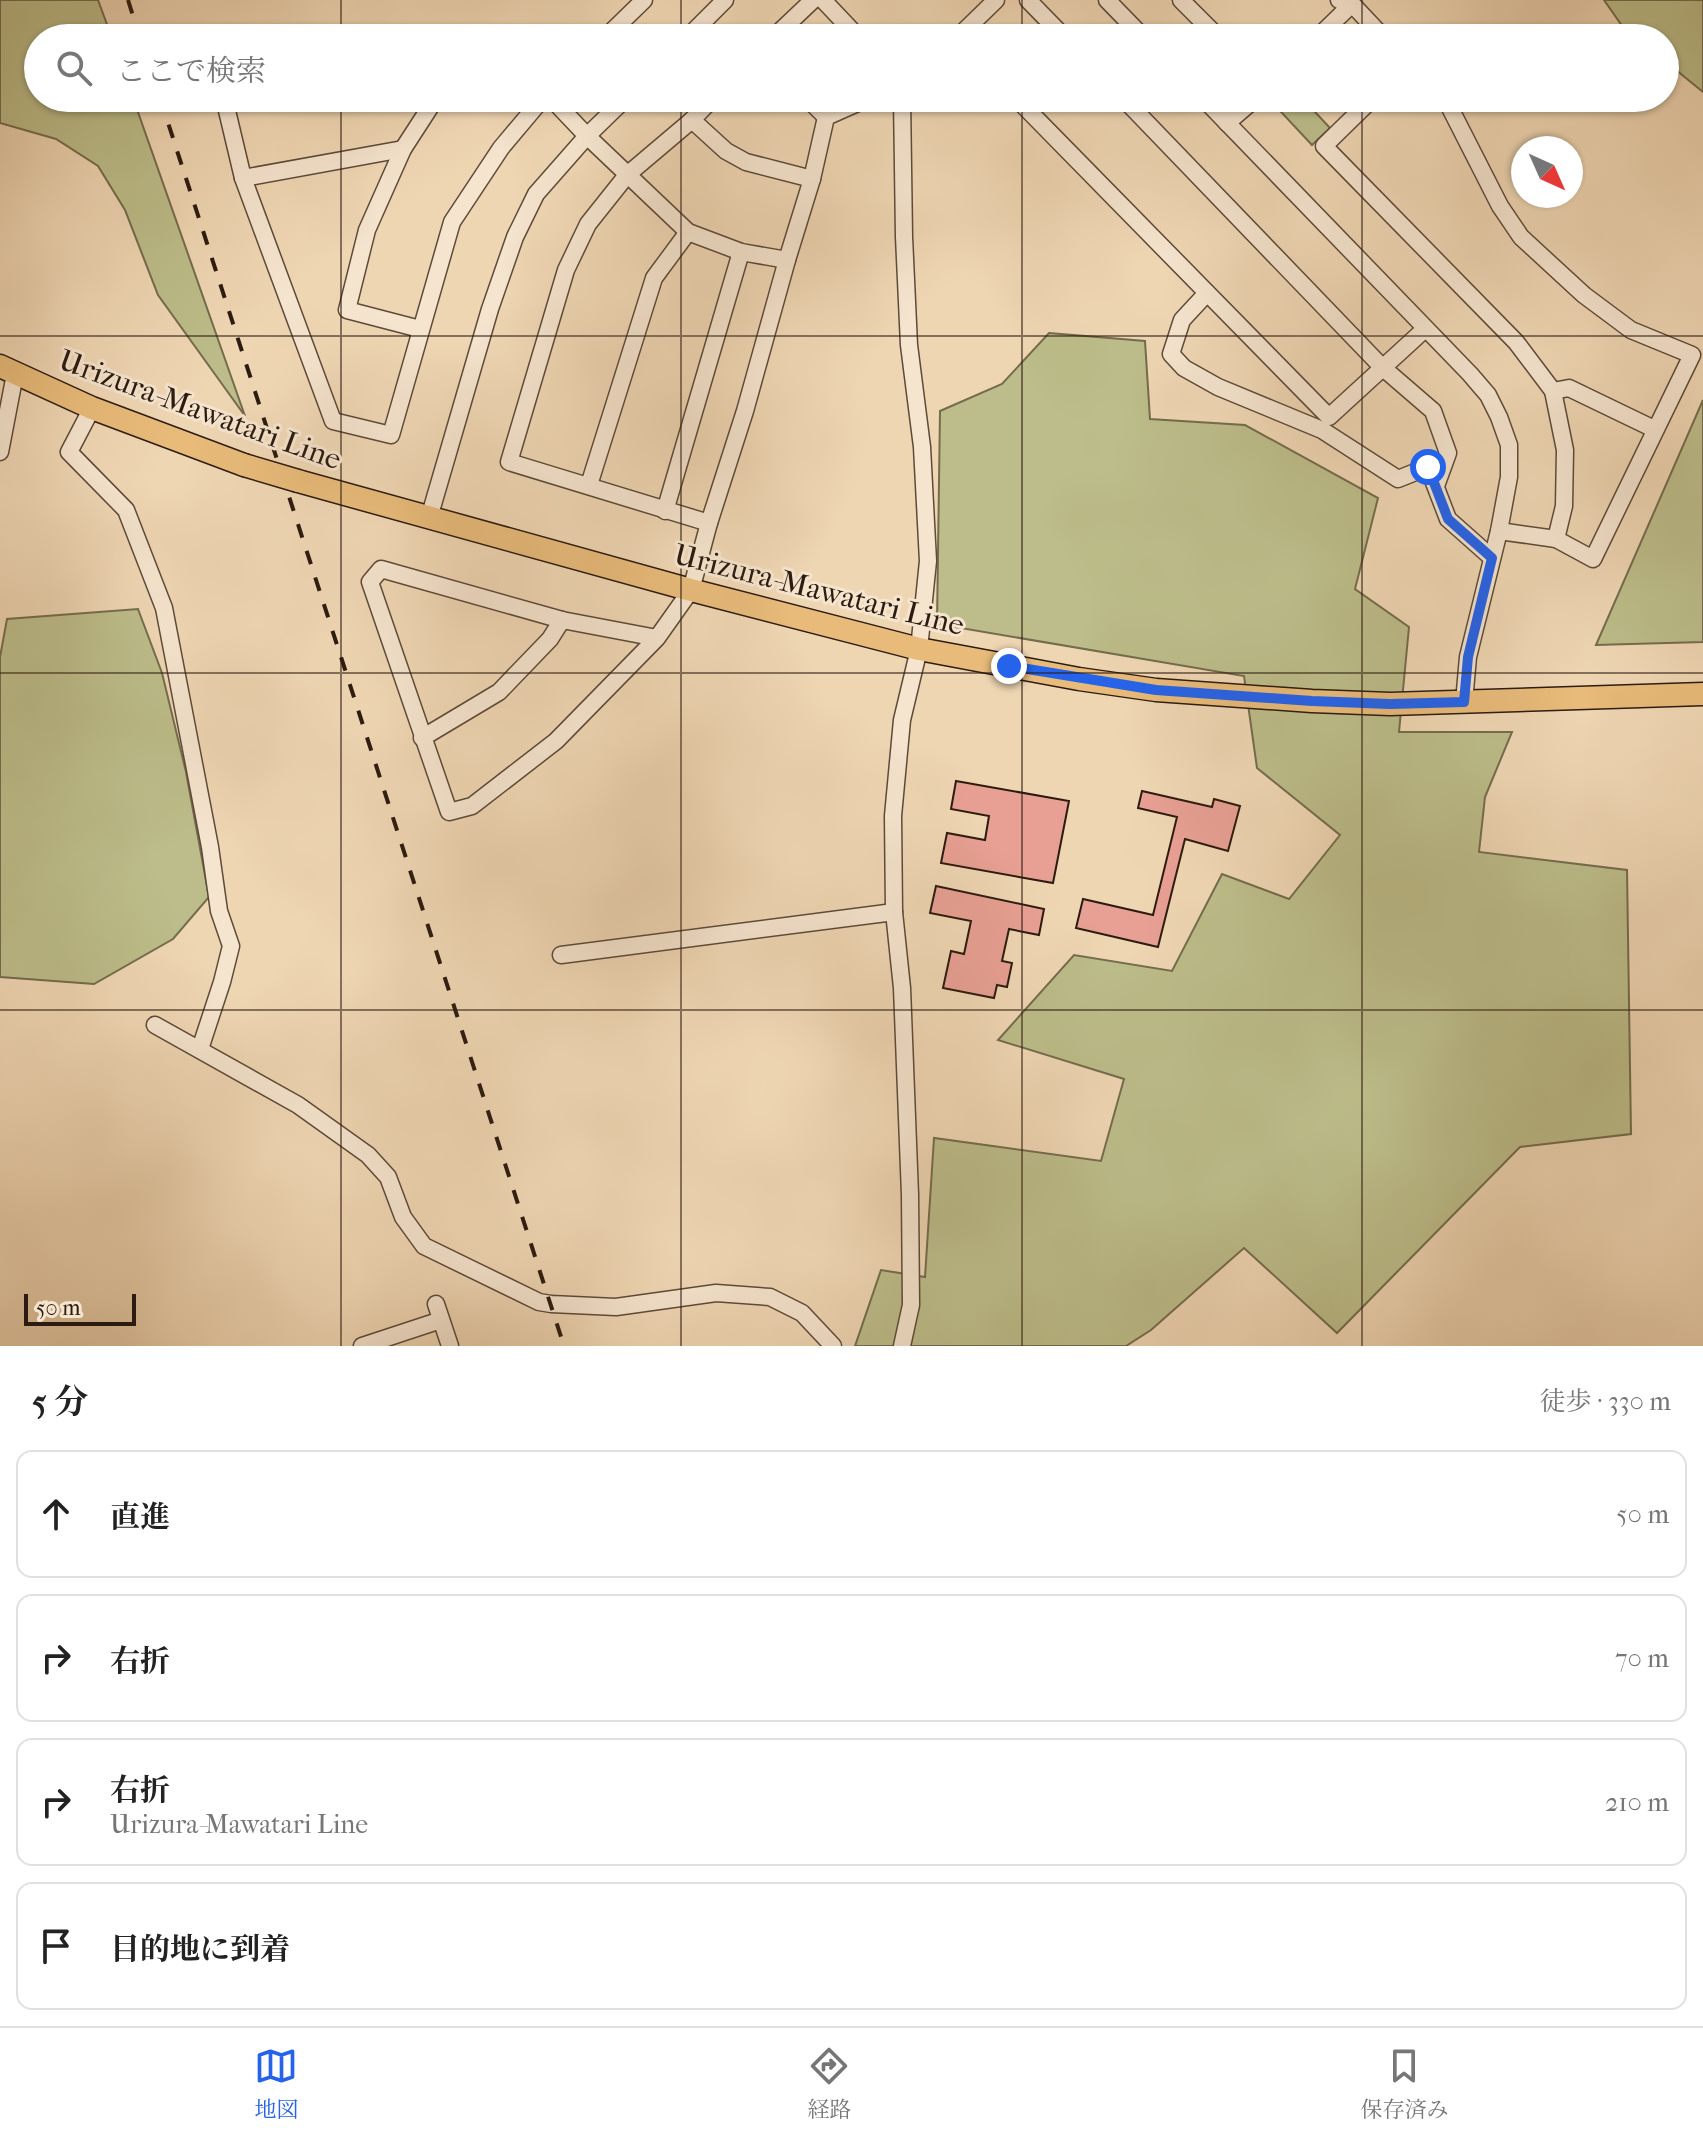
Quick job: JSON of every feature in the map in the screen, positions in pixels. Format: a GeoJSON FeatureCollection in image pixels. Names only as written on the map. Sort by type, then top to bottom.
{"type":"FeatureCollection","features":[{"type":"Feature","properties":{"kind":"main road","name":"Urizura-Mawatari Line"},"geometry":{"type":"LineString","coordinates":[[8,370],[92,408],[244,465],[691,590],[919,649],[1156,690],[1312,701],[1390,704],[1703,694]]}},
{"type":"Feature","properties":{"kind":"street"},"geometry":{"type":"LineString","coordinates":[[619,24],[644,0]]}},
{"type":"Feature","properties":{"kind":"street"},"geometry":{"type":"LineString","coordinates":[[701,24],[725,0]]}},
{"type":"Feature","properties":{"kind":"street"},"geometry":{"type":"LineString","coordinates":[[788,24],[813,0]]}},
{"type":"Feature","properties":{"kind":"street"},"geometry":{"type":"LineString","coordinates":[[823,0],[846,24]]}},
{"type":"Feature","properties":{"kind":"street"},"geometry":{"type":"LineString","coordinates":[[971,24],[996,0]]}},
{"type":"Feature","properties":{"kind":"street"},"geometry":{"type":"LineString","coordinates":[[1028,0],[1051,24]]}},
{"type":"Feature","properties":{"kind":"street"},"geometry":{"type":"LineString","coordinates":[[1107,0],[1130,24]]}},
{"type":"Feature","properties":{"kind":"street"},"geometry":{"type":"LineString","coordinates":[[1181,0],[1205,24]]}},
{"type":"Feature","properties":{"kind":"street"},"geometry":{"type":"LineString","coordinates":[[1328,24],[1345,2],[1369,24]]}},
{"type":"Feature","properties":{"kind":"street"},"geometry":{"type":"LineString","coordinates":[[227,112],[243,178],[333,421],[391,435],[452,222],[501,148],[531,112]]}},
{"type":"Feature","properties":{"kind":"street"},"geometry":{"type":"LineString","coordinates":[[420,329],[347,310],[367,230],[403,149],[427,112]]}},
{"type":"Feature","properties":{"kind":"street"},"geometry":{"type":"LineString","coordinates":[[564,112],[688,232],[741,252],[787,260]]}},
{"type":"Feature","properties":{"kind":"street"},"geometry":{"type":"LineString","coordinates":[[429,518],[490,309],[515,237],[536,194],[612,112]]}},
{"type":"Feature","properties":{"kind":"street"},"geometry":{"type":"LineString","coordinates":[[700,112],[627,175],[588,224],[566,270],[509,462],[709,523]]}},
{"type":"Feature","properties":{"kind":"street"},"geometry":{"type":"LineString","coordinates":[[821,112],[826,117]]}},
{"type":"Feature","properties":{"kind":"street"},"geometry":{"type":"LineString","coordinates":[[826,117],[837,112]]}},
{"type":"Feature","properties":{"kind":"street"},"geometry":{"type":"LineString","coordinates":[[902,112],[909,345],[922,447],[928,561],[919,649],[902,720],[893,816],[894,912],[902,988],[910,1195],[911,1305],[902,1346]]}},
{"type":"Feature","properties":{"kind":"street"},"geometry":{"type":"LineString","coordinates":[[1030,112],[1329,417],[1425,329]]}},
{"type":"Feature","properties":{"kind":"street"},"geometry":{"type":"LineString","coordinates":[[1136,112],[1382,367],[1433,411],[1448,453],[1436,486]]}},
{"type":"Feature","properties":{"kind":"street"},"geometry":{"type":"LineString","coordinates":[[1216,112],[1488,395],[1499,417],[1509,445],[1509,477],[1468,657],[1464,702]]}},
{"type":"Feature","properties":{"kind":"street"},"geometry":{"type":"LineString","coordinates":[[1227,123],[1240,112]]}},
{"type":"Feature","properties":{"kind":"street"},"geometry":{"type":"LineString","coordinates":[[1359,112],[1324,146],[1516,342],[1553,391],[1565,450],[1564,506],[1556,539]]}},
{"type":"Feature","properties":{"kind":"street"},"geometry":{"type":"LineString","coordinates":[[1452,112],[1500,206],[1521,237],[1584,295],[1631,330],[1692,355],[1593,559],[1556,539],[1499,531]]}},
{"type":"Feature","properties":{"kind":"street"},"geometry":{"type":"LineString","coordinates":[[657,638],[562,620],[381,569],[370,582],[449,812],[472,806],[556,741],[657,638],[691,590],[812,179],[826,117]]}},
{"type":"Feature","properties":{"kind":"street"},"geometry":{"type":"LineString","coordinates":[[692,120],[726,151],[746,162],[812,179]]}},
{"type":"Feature","properties":{"kind":"street"},"geometry":{"type":"LineString","coordinates":[[243,178],[403,149]]}},
{"type":"Feature","properties":{"kind":"street"},"geometry":{"type":"LineString","coordinates":[[589,485],[654,278],[688,232]]}},
{"type":"Feature","properties":{"kind":"street"},"geometry":{"type":"LineString","coordinates":[[665,511],[741,252]]}},
{"type":"Feature","properties":{"kind":"street"},"geometry":{"type":"LineString","coordinates":[[1207,293],[1182,320],[1171,354],[1184,368],[1218,387],[1322,430],[1398,479],[1428,467],[1448,519],[1492,558]]}},
{"type":"Feature","properties":{"kind":"street"},"geometry":{"type":"LineString","coordinates":[[0,452],[8,370]]}},
{"type":"Feature","properties":{"kind":"street"},"geometry":{"type":"LineString","coordinates":[[1553,391],[1569,388],[1654,429]]}},
{"type":"Feature","properties":{"kind":"street"},"geometry":{"type":"LineString","coordinates":[[92,408],[69,452],[126,510],[164,608],[210,847],[219,911],[231,946],[200,1049]]}},
{"type":"Feature","properties":{"kind":"street"},"geometry":{"type":"LineString","coordinates":[[422,738],[499,692],[550,639],[562,620]]}},
{"type":"Feature","properties":{"kind":"street"},"geometry":{"type":"LineString","coordinates":[[561,955],[894,912]]}},
{"type":"Feature","properties":{"kind":"street"},"geometry":{"type":"LineString","coordinates":[[155,1025],[298,1105],[368,1155],[388,1177],[403,1217],[424,1246],[539,1302],[616,1307],[716,1293],[770,1297],[802,1313],[833,1346]]}},
{"type":"Feature","properties":{"kind":"street"},"geometry":{"type":"LineString","coordinates":[[362,1346],[438,1312],[450,1346]]}},
{"type":"Feature","properties":{"kind":"green space"},"geometry":{"type":"Polygon","coordinates":[[[0,0],[98,0],[107,24],[24,24],[24,112],[138,112],[245,416],[158,295],[125,210],[98,166],[56,139],[0,123],[0,0]]]}},
{"type":"Feature","properties":{"kind":"green space"},"geometry":{"type":"Polygon","coordinates":[[[1604,0],[1703,0],[1703,92],[1679,72],[1679,24],[1621,24],[1604,0]]]}},
{"type":"Feature","properties":{"kind":"green space"},"geometry":{"type":"Polygon","coordinates":[[[1281,112],[1315,112],[1330,128],[1312,145],[1281,112]]]}},
{"type":"Feature","properties":{"kind":"green space"},"geometry":{"type":"Polygon","coordinates":[[[1049,333],[1145,341],[1150,419],[1245,425],[1378,498],[1355,589],[1409,627],[1399,732],[1512,732],[1485,797],[1479,852],[1627,870],[1631,1134],[1520,1147],[1337,1333],[1244,1248],[1151,1330],[1126,1346],[855,1346],[881,1270],[925,1277],[934,1138],[1101,1161],[1124,1079],[998,1040],[1074,955],[1172,971],[1222,874],[1289,899],[1340,835],[1257,768],[1244,676],[937,624],[940,411],[1002,384],[1049,333]]]}},
{"type":"Feature","properties":{"kind":"green space"},"geometry":{"type":"Polygon","coordinates":[[[1703,400],[1703,642],[1596,645],[1703,400]]]}},
{"type":"Feature","properties":{"kind":"green space"},"geometry":{"type":"Polygon","coordinates":[[[138,609],[162,673],[186,772],[209,897],[173,939],[94,984],[0,977],[0,657],[7,619],[138,609]]]}},
{"type":"Feature","properties":{"kind":"building"},"geometry":{"type":"Polygon","coordinates":[[[956,781],[1069,801],[1053,883],[941,863],[947,833],[985,840],[989,816],[951,809],[956,781]]]}},
{"type":"Feature","properties":{"kind":"building"},"geometry":{"type":"Polygon","coordinates":[[[1142,791],[1212,807],[1214,799],[1240,806],[1228,851],[1185,839],[1158,947],[1076,928],[1083,899],[1153,915],[1177,817],[1138,808],[1142,791]]]}},
{"type":"Feature","properties":{"kind":"building"},"geometry":{"type":"Polygon","coordinates":[[[936,886],[1044,909],[1039,935],[1009,929],[1002,961],[1012,963],[1007,987],[997,985],[994,998],[943,988],[951,951],[964,954],[971,921],[930,913],[936,886]]]}},
{"type":"Feature","properties":{"kind":"railway"},"geometry":{"type":"LineString","coordinates":[[128,0],[136,24]]}},
{"type":"Feature","properties":{"kind":"railway"},"geometry":{"type":"LineString","coordinates":[[165,112],[564,1346]]}},
{"type":"Feature","properties":{"kind":"route"},"geometry":{"type":"LineString","coordinates":[[1009,666],[1156,690],[1312,701],[1390,704],[1464,702],[1468,657],[1492,558],[1448,519],[1428,467]]}}]}
